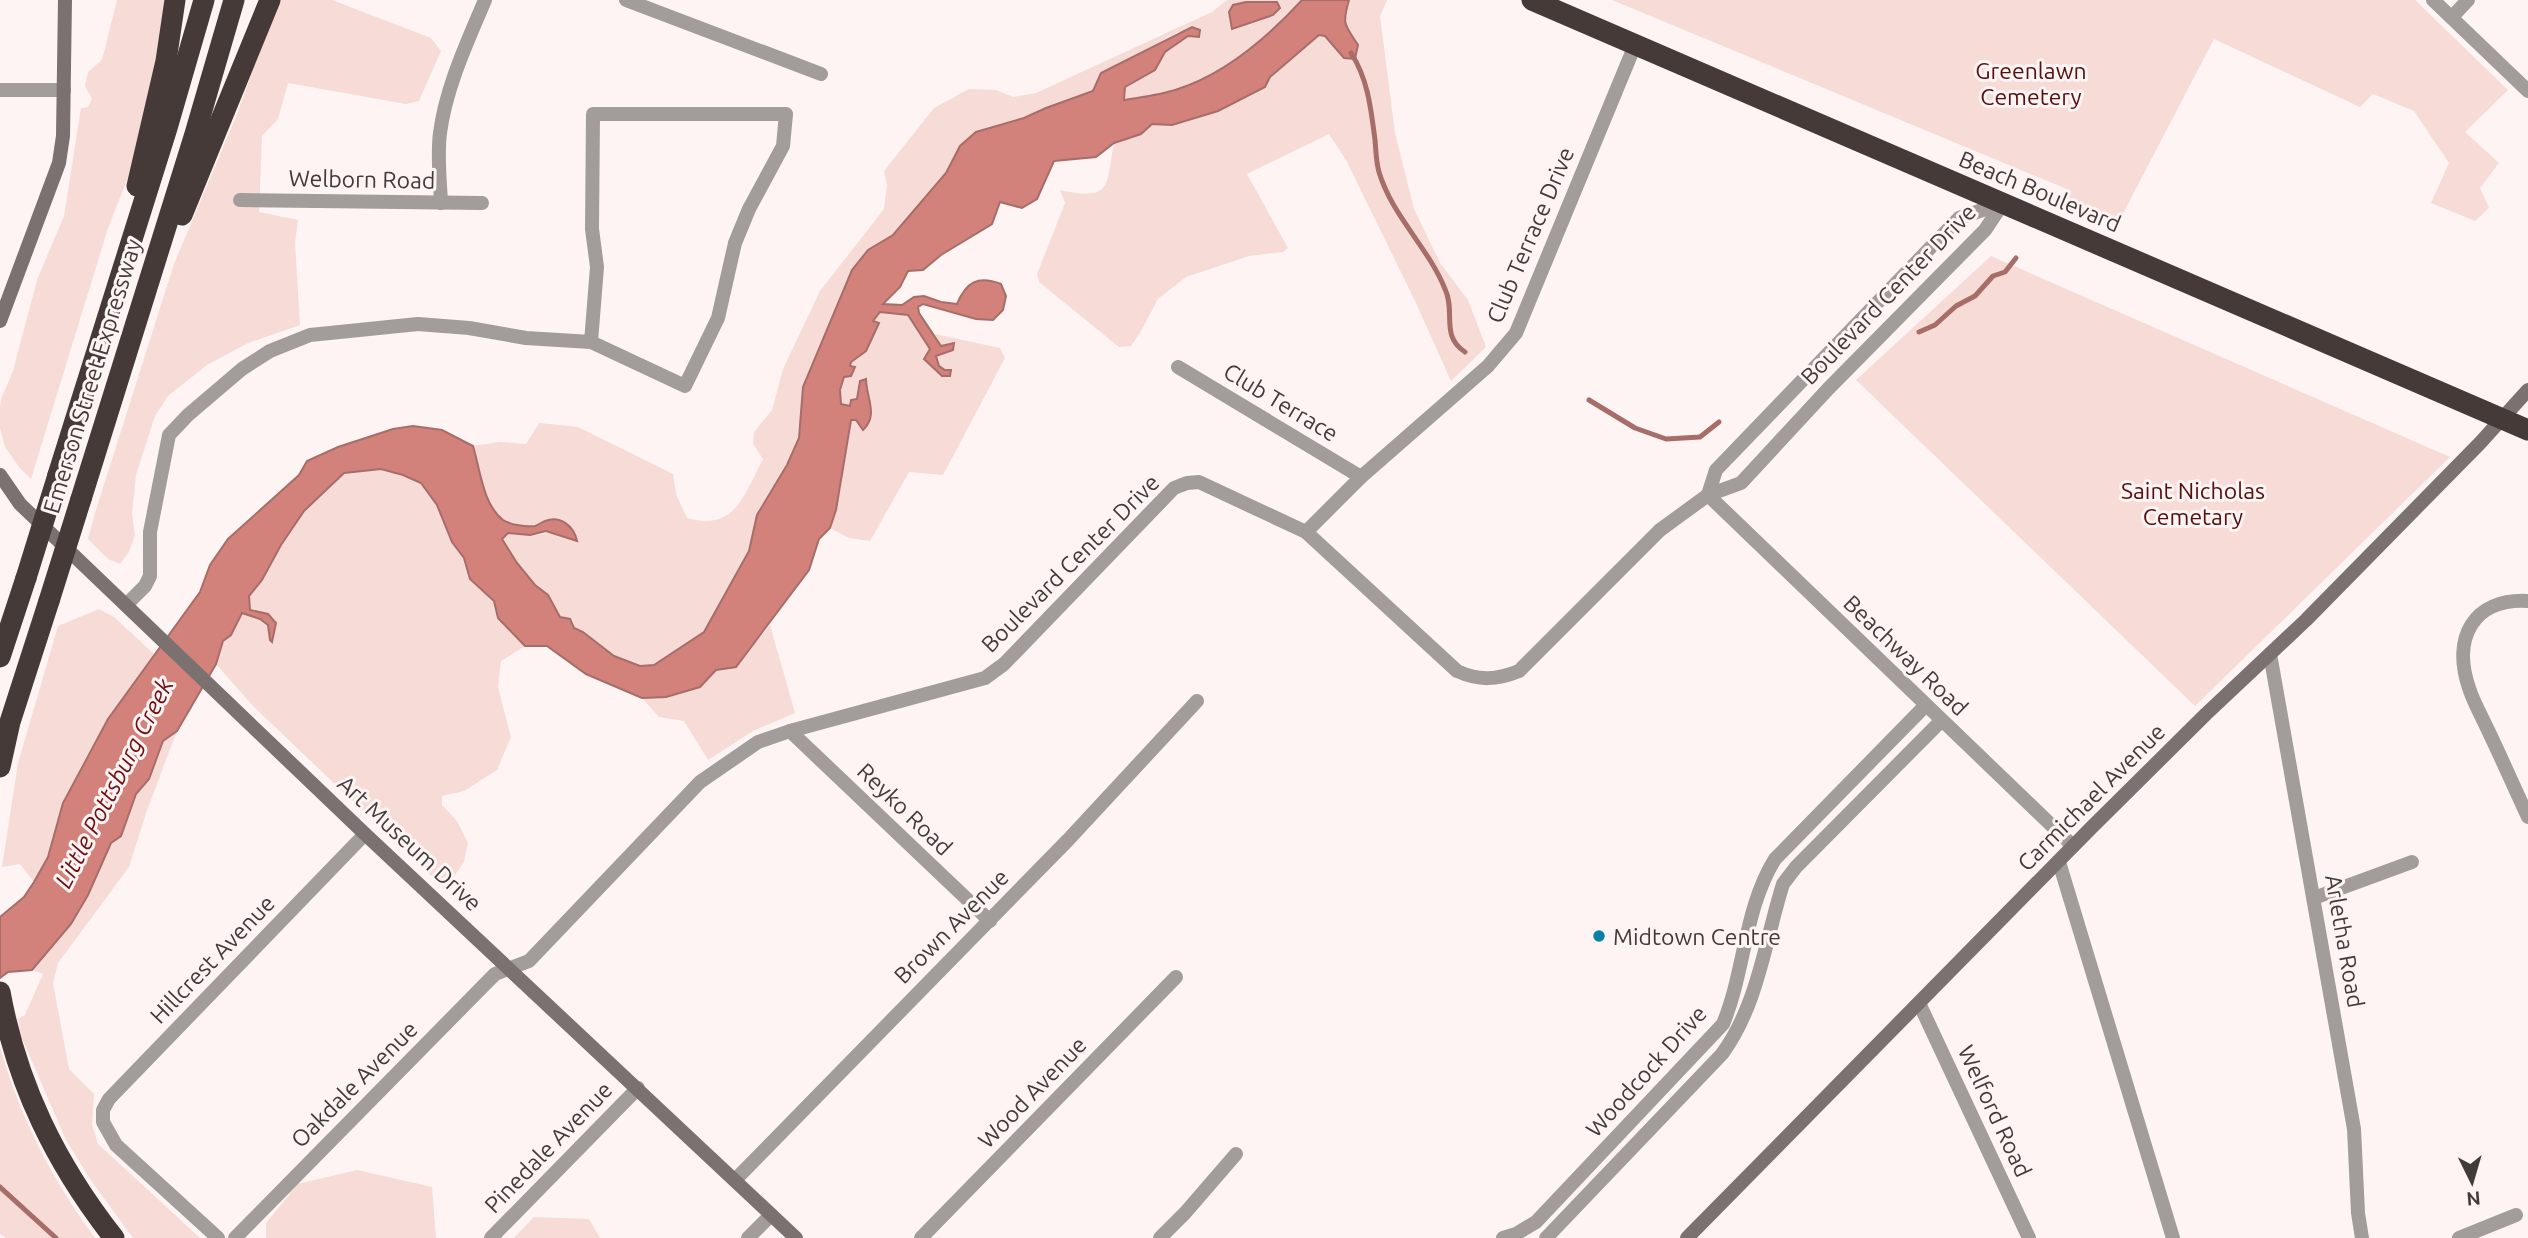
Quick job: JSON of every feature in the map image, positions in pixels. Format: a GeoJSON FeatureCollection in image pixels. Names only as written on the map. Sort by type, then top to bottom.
{"type":"FeatureCollection","features":[{"type":"Feature","properties":{"kind":"highway"},"geometry":{"type":"LineString","coordinates":[[120,281],[140,169],[166,61],[175,0]]}},
{"type":"Feature","properties":{"kind":"highway","name":"Emerson Street Expressway"},"geometry":{"type":"LineString","coordinates":[[0,657],[120,281],[204,0]]}},
{"type":"Feature","properties":{"kind":"highway","name":"Emerson Street Expressway"},"geometry":{"type":"LineString","coordinates":[[0,767],[10,722],[147,290],[234,0]]}},
{"type":"Feature","properties":{"kind":"highway"},"geometry":{"type":"LineString","coordinates":[[147,290],[197,183],[270,0]]}},
{"type":"Feature","properties":{"kind":"highway","name":"Beach Boulevard"},"geometry":{"type":"LineString","coordinates":[[1532,0],[2528,430]]}},
{"type":"Feature","properties":{"kind":"highway"},"geometry":{"type":"LineString","coordinates":[[0,992],[20,1073],[41,1122],[75,1186],[114,1238]]}},
{"type":"Feature","properties":{"kind":"street"},"geometry":{"type":"LineString","coordinates":[[0,321],[60,163],[63,136],[65,0]]}},
{"type":"Feature","properties":{"kind":"street"},"geometry":{"type":"LineString","coordinates":[[441,204],[440,135],[444,110],[459,62],[485,0]]}},
{"type":"Feature","properties":{"kind":"street"},"geometry":{"type":"LineString","coordinates":[[626,0],[661,6],[821,74]]}},
{"type":"Feature","properties":{"kind":"street"},"geometry":{"type":"LineString","coordinates":[[2433,0],[2528,91]]}},
{"type":"Feature","properties":{"kind":"street"},"geometry":{"type":"LineString","coordinates":[[2452,17],[2468,0]]}},
{"type":"Feature","properties":{"kind":"street","name":"Club Terrace Drive"},"geometry":{"type":"LineString","coordinates":[[1306,532],[1362,477],[1488,366],[1516,333],[1634,45]]}},
{"type":"Feature","properties":{"kind":"street"},"geometry":{"type":"LineString","coordinates":[[0,90],[64,90]]}},
{"type":"Feature","properties":{"kind":"street"},"geometry":{"type":"LineString","coordinates":[[126,605],[145,586],[150,576],[150,532],[169,436],[188,415],[226,382],[270,351],[310,335],[418,324],[469,328],[526,338],[591,342],[685,386],[718,318],[735,243],[749,209],[783,146],[786,114],[593,114],[592,229],[597,267],[591,342]]}},
{"type":"Feature","properties":{"kind":"street","name":"Welborn Road"},"geometry":{"type":"LineString","coordinates":[[240,200],[482,203]]}},
{"type":"Feature","properties":{"kind":"street","name":"Boulevard Center Drive"},"geometry":{"type":"LineString","coordinates":[[1708,495],[1716,470],[1959,218],[2003,204]]}},
{"type":"Feature","properties":{"kind":"street","name":"Boulevard Center Drive"},"geometry":{"type":"LineString","coordinates":[[511,969],[529,961],[700,782],[758,742],[985,678],[1004,664],[1174,488],[1187,483],[1199,482],[1213,487],[1306,532],[1457,671],[1473,678],[1490,679],[1519,671],[1660,530],[1708,495],[1741,483],[1828,389],[1985,230],[2003,204]]}},
{"type":"Feature","properties":{"kind":"street","name":"Club Terrace"},"geometry":{"type":"LineString","coordinates":[[1178,367],[1362,477]]}},
{"type":"Feature","properties":{"kind":"street","name":"Carmichael Avenue"},"geometry":{"type":"LineString","coordinates":[[1687,1238],[2074,846],[2270,654],[2528,390]]}},
{"type":"Feature","properties":{"kind":"street","name":"Art Museum Drive"},"geometry":{"type":"LineString","coordinates":[[0,475],[20,504],[365,834],[796,1238]]}},
{"type":"Feature","properties":{"kind":"street","name":"Beachway Road"},"geometry":{"type":"LineString","coordinates":[[1708,495],[2074,846]]}},
{"type":"Feature","properties":{"kind":"street"},"geometry":{"type":"LineString","coordinates":[[2528,601],[2504,601],[2481,612],[2469,629],[2464,664],[2468,687],[2528,817]]}},
{"type":"Feature","properties":{"kind":"street","name":"Arletha Road"},"geometry":{"type":"LineString","coordinates":[[2270,654],[2354,1129],[2358,1213],[2362,1238]]}},
{"type":"Feature","properties":{"kind":"street","name":"Brown Avenue"},"geometry":{"type":"LineString","coordinates":[[735,1180],[989,921],[1197,702]]}},
{"type":"Feature","properties":{"kind":"street","name":"Woodcock Drive"},"geometry":{"type":"LineString","coordinates":[[1503,1238],[1536,1222],[1723,1024],[1732,1003],[1764,878],[1775,859],[1925,706]]}},
{"type":"Feature","properties":{"kind":"street","name":"Woodcock Drive"},"geometry":{"type":"LineString","coordinates":[[1546,1238],[1722,1054],[1737,1034],[1748,1009],[1783,884],[1796,867],[1941,721]]}},
{"type":"Feature","properties":{"kind":"street","name":"Reyko Road"},"geometry":{"type":"LineString","coordinates":[[790,731],[989,921]]}},
{"type":"Feature","properties":{"kind":"street","name":"Hillcrest Avenue"},"geometry":{"type":"LineString","coordinates":[[218,1238],[116,1145],[103,1122],[103,1110],[108,1099],[365,834]]}},
{"type":"Feature","properties":{"kind":"street"},"geometry":{"type":"LineString","coordinates":[[2059,862],[2173,1238]]}},
{"type":"Feature","properties":{"kind":"street"},"geometry":{"type":"LineString","coordinates":[[2314,898],[2412,862]]}},
{"type":"Feature","properties":{"kind":"street","name":"Oakdale Avenue"},"geometry":{"type":"LineString","coordinates":[[234,1238],[495,974],[511,969]]}},
{"type":"Feature","properties":{"kind":"street","name":"Wood Avenue"},"geometry":{"type":"LineString","coordinates":[[921,1238],[1176,977]]}},
{"type":"Feature","properties":{"kind":"street","name":"Welford Road"},"geometry":{"type":"LineString","coordinates":[[1919,1003],[2029,1238]]}},
{"type":"Feature","properties":{"kind":"street","name":"Pinedale Avenue"},"geometry":{"type":"LineString","coordinates":[[491,1238],[638,1088]]}},
{"type":"Feature","properties":{"kind":"street"},"geometry":{"type":"LineString","coordinates":[[1160,1238],[1236,1154]]}},
{"type":"Feature","properties":{"kind":"street"},"geometry":{"type":"LineString","coordinates":[[748,1238],[771,1215]]}},
{"type":"Feature","properties":{"kind":"street"},"geometry":{"type":"LineString","coordinates":[[2459,1238],[2516,1215]]}},
{"type":"Feature","properties":{"kind":"green space"},"geometry":{"type":"Polygon","coordinates":[[[117,0],[167,0],[153,87],[129,175],[108,228],[31,479],[5,447],[0,428],[0,406],[13,371],[37,280],[64,216],[81,108],[88,107],[92,99],[85,86],[88,72],[102,60],[117,0]]]}},
{"type":"Feature","properties":{"kind":"green space"},"geometry":{"type":"Polygon","coordinates":[[[278,0],[332,0],[431,38],[441,51],[419,101],[406,104],[288,83],[278,119],[262,136],[259,212],[298,220],[295,243],[300,325],[248,343],[207,365],[168,396],[155,416],[136,475],[132,514],[135,535],[129,552],[120,564],[108,559],[88,539],[95,513],[174,264],[237,114],[278,0]]]}},
{"type":"Feature","properties":{"kind":"green space"},"geometry":{"type":"Polygon","coordinates":[[[1227,0],[1302,0],[1246,53],[1196,82],[1165,93],[1124,100],[1125,87],[1155,70],[1165,52],[1188,36],[1178,32],[1101,73],[1093,91],[1024,118],[976,132],[960,146],[946,173],[893,235],[868,250],[852,270],[803,387],[799,438],[787,465],[757,515],[749,551],[704,632],[654,665],[640,666],[627,663],[597,645],[560,617],[548,595],[535,585],[501,539],[508,533],[536,535],[551,532],[568,539],[546,520],[520,525],[499,516],[486,495],[473,446],[500,442],[526,444],[539,423],[578,427],[673,474],[676,494],[687,518],[703,521],[716,520],[727,515],[743,497],[763,459],[753,444],[754,432],[772,410],[783,369],[820,291],[884,209],[887,185],[884,171],[934,108],[969,89],[996,90],[1013,97],[1036,93],[1212,12],[1227,0]],[[1246,2],[1229,12],[1232,29],[1273,15],[1280,8],[1277,2],[1246,2]]]}},
{"type":"Feature","properties":{"kind":"green space"},"geometry":{"type":"Polygon","coordinates":[[[1349,0],[1387,0],[1380,16],[1395,133],[1414,209],[1440,263],[1468,300],[1486,347],[1451,381],[1346,160],[1329,134],[1247,174],[1288,248],[1283,252],[1249,256],[1186,277],[1158,299],[1131,346],[1119,347],[1039,282],[1037,274],[1065,203],[1060,190],[1090,194],[1098,191],[1104,187],[1107,179],[1114,143],[1141,134],[1152,124],[1172,125],[1218,111],[1265,87],[1269,77],[1319,35],[1325,36],[1344,58],[1358,45],[1346,24],[1345,14],[1349,0]]]}},
{"type":"Feature","properties":{"kind":"green space","name":"Greenlawn Cemetery"},"geometry":{"type":"Polygon","coordinates":[[[1612,0],[2415,0],[2508,90],[2465,132],[2499,163],[2480,188],[2489,208],[2475,221],[2431,203],[2449,163],[2414,111],[2373,94],[2360,107],[2214,39],[2116,227],[2068,197],[2069,190],[1612,0]]]}},
{"type":"Feature","properties":{"kind":"green space","name":"Saint Nicholas Cemetary"},"geometry":{"type":"Polygon","coordinates":[[[1991,256],[2450,457],[2195,706],[1856,380],[1991,256]]]}},
{"type":"Feature","properties":{"kind":"green space"},"geometry":{"type":"Polygon","coordinates":[[[880,312],[908,315],[926,341],[942,376],[950,370],[938,366],[936,355],[953,343],[941,346],[935,334],[1000,348],[1005,358],[943,475],[909,472],[870,541],[849,538],[830,528],[836,510],[851,420],[856,420],[864,430],[869,412],[867,396],[858,387],[857,399],[850,406],[841,404],[842,388],[847,375],[855,367],[850,366],[851,362],[866,351],[879,324],[873,321],[880,312]]]}},
{"type":"Feature","properties":{"kind":"green space"},"geometry":{"type":"Polygon","coordinates":[[[381,469],[421,483],[437,505],[452,542],[465,558],[470,579],[495,601],[498,618],[525,646],[501,661],[498,687],[511,737],[497,770],[464,791],[442,796],[442,805],[457,821],[468,843],[464,862],[445,889],[253,706],[216,664],[223,641],[231,635],[242,613],[268,625],[270,640],[268,614],[250,610],[249,596],[262,580],[304,511],[344,472],[381,469]]]}},
{"type":"Feature","properties":{"kind":"green space"},"geometry":{"type":"Polygon","coordinates":[[[99,609],[114,617],[154,654],[108,719],[85,759],[63,803],[48,857],[34,882],[20,864],[2,867],[18,763],[58,626],[99,609]]]}},
{"type":"Feature","properties":{"kind":"green space"},"geometry":{"type":"Polygon","coordinates":[[[770,625],[795,713],[753,731],[708,760],[684,721],[659,717],[642,698],[666,697],[700,687],[716,670],[736,667],[770,625]]]}},
{"type":"Feature","properties":{"kind":"green space"},"geometry":{"type":"Polygon","coordinates":[[[177,731],[129,867],[58,963],[53,983],[69,1069],[94,1094],[92,1125],[98,1144],[200,1238],[133,1238],[92,1182],[66,1140],[21,1036],[18,1019],[25,1015],[43,974],[32,970],[71,924],[88,895],[111,843],[121,835],[136,794],[149,779],[163,740],[177,731]]]}},
{"type":"Feature","properties":{"kind":"green space"},"geometry":{"type":"Polygon","coordinates":[[[0,1047],[17,1098],[39,1147],[65,1194],[95,1238],[6,1238],[0,1234],[0,1047]]]}},
{"type":"Feature","properties":{"kind":"green space"},"geometry":{"type":"Polygon","coordinates":[[[357,1170],[432,1187],[436,1238],[266,1238],[266,1223],[298,1184],[357,1170]]]}},
{"type":"Feature","properties":{"kind":"green space"},"geometry":{"type":"Polygon","coordinates":[[[534,1217],[589,1219],[600,1238],[514,1238],[534,1217]]]}},
{"type":"Feature","properties":{"kind":"water","name":"Little Pottsburg Creek"},"geometry":{"type":"Polygon","coordinates":[[[1302,0],[1349,0],[1345,19],[1347,28],[1358,45],[1355,59],[1344,58],[1325,36],[1319,35],[1270,77],[1265,87],[1218,111],[1172,125],[1152,124],[1141,134],[1114,143],[1096,157],[1054,161],[1037,199],[1022,208],[1000,202],[992,224],[941,255],[923,270],[908,271],[900,287],[883,304],[902,305],[914,297],[924,296],[957,304],[964,290],[974,282],[986,280],[1001,284],[1006,296],[1003,310],[993,320],[976,319],[923,304],[918,307],[919,313],[941,346],[954,343],[953,350],[936,356],[939,366],[951,370],[950,376],[942,376],[924,359],[930,349],[908,315],[880,312],[873,321],[879,323],[866,351],[851,362],[850,366],[855,367],[851,376],[844,377],[840,390],[841,404],[850,406],[851,400],[857,399],[860,381],[866,379],[871,412],[868,424],[863,430],[856,420],[851,420],[836,510],[830,528],[819,539],[809,570],[736,667],[716,670],[700,687],[666,697],[642,698],[586,674],[547,646],[525,646],[498,618],[494,601],[470,579],[464,558],[452,542],[437,505],[421,483],[381,469],[344,473],[304,511],[262,580],[249,596],[250,610],[268,614],[276,623],[272,642],[268,625],[242,613],[231,635],[223,641],[216,664],[177,731],[163,741],[149,779],[136,794],[121,836],[111,843],[88,895],[71,924],[32,970],[8,972],[0,978],[0,917],[24,897],[48,857],[63,803],[108,719],[200,592],[210,565],[228,539],[299,475],[307,461],[338,447],[393,429],[413,426],[442,430],[473,446],[487,496],[503,520],[523,526],[535,526],[556,519],[570,526],[577,541],[546,531],[530,535],[508,533],[502,539],[535,585],[548,595],[560,617],[570,619],[574,628],[614,656],[640,666],[654,665],[704,632],[749,551],[757,515],[787,465],[799,438],[803,387],[852,270],[868,250],[893,235],[946,173],[960,146],[976,132],[1024,118],[1093,91],[1101,73],[1192,27],[1200,30],[1199,37],[1188,36],[1165,52],[1155,70],[1125,87],[1124,100],[1165,93],[1196,82],[1246,52],[1302,0]]]}},
{"type":"Feature","properties":{"kind":"water"},"geometry":{"type":"Polygon","coordinates":[[[1246,2],[1277,2],[1280,8],[1273,15],[1232,29],[1229,12],[1233,5],[1246,2]]]}},
{"type":"Feature","properties":{"kind":"waterway"},"geometry":{"type":"LineString","coordinates":[[1351,53],[1368,95],[1377,164],[1385,188],[1438,274],[1448,298],[1453,339],[1465,352]]}},
{"type":"Feature","properties":{"kind":"waterway"},"geometry":{"type":"LineString","coordinates":[[1919,332],[1935,325],[1956,306],[1975,296],[1993,276],[2005,272],[2016,258]]}},
{"type":"Feature","properties":{"kind":"waterway"},"geometry":{"type":"LineString","coordinates":[[1589,400],[1635,428],[1666,439],[1700,437],[1719,422]]}},
{"type":"Feature","properties":{"kind":"waterway"},"geometry":{"type":"LineString","coordinates":[[0,1187],[56,1238]]}},
{"type":"Feature","properties":{"kind":"place","name":"Midtown Centre"},"geometry":{"type":"Point","coordinates":[1599,936]}}]}
